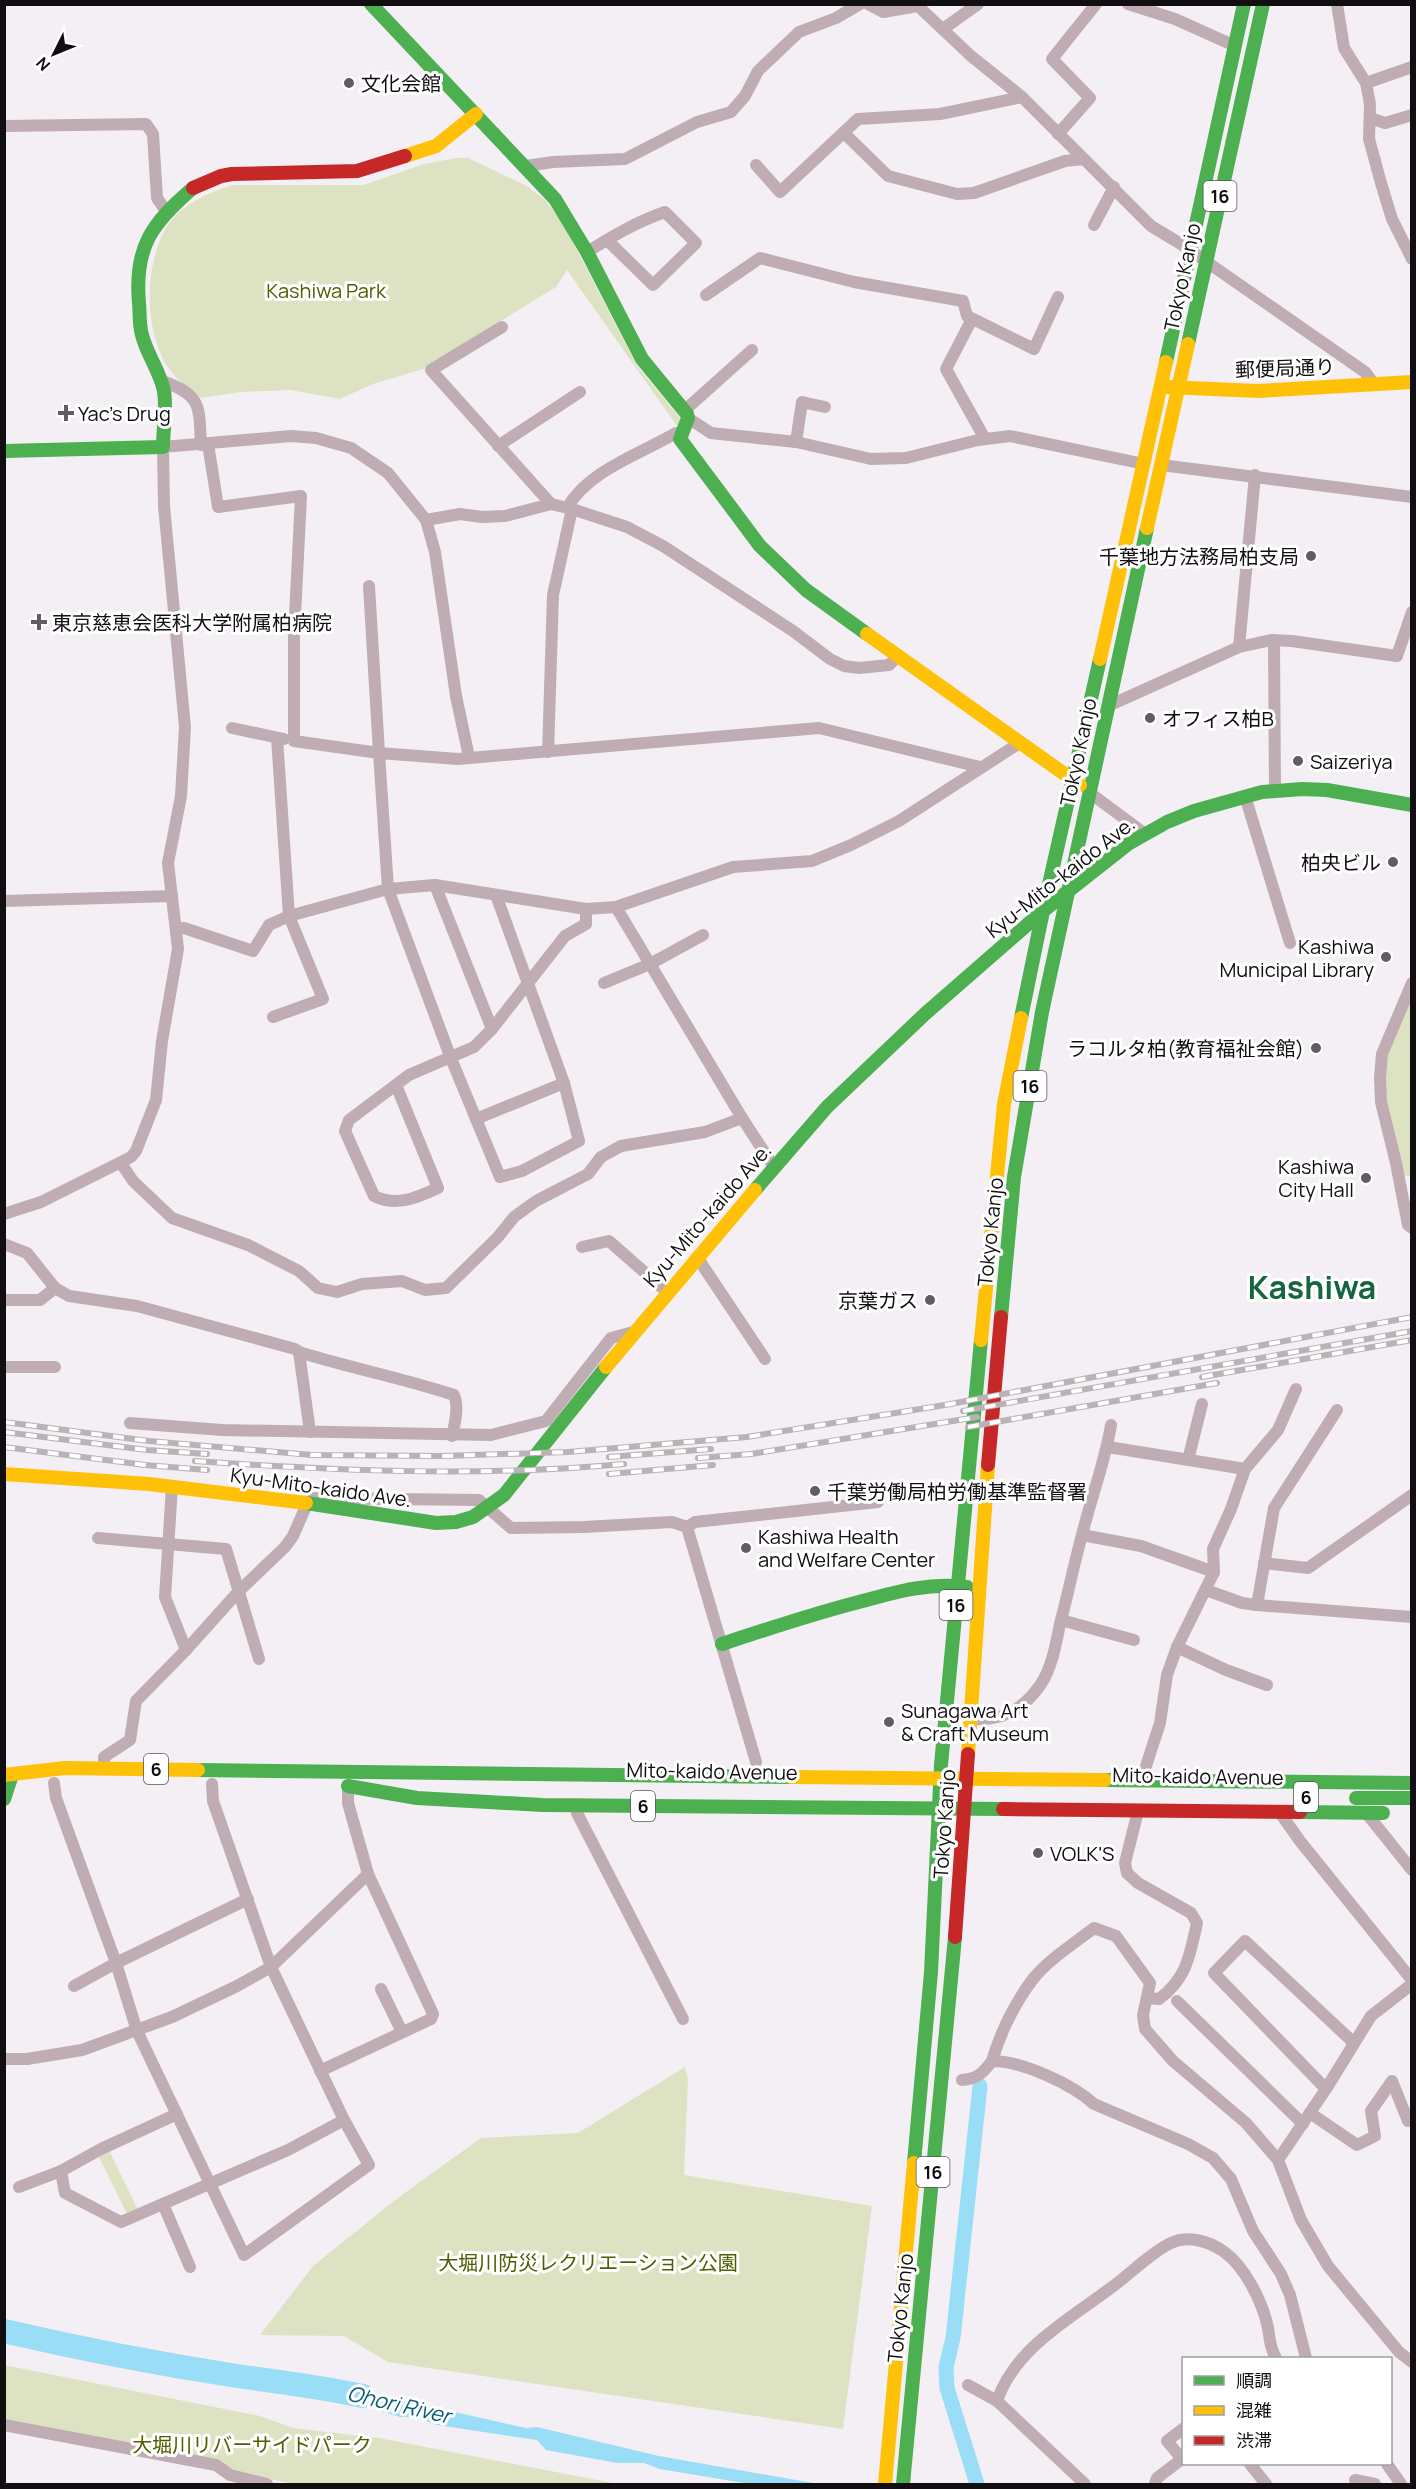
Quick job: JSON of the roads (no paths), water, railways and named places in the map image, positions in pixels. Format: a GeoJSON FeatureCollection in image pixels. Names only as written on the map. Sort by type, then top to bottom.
{"type":"FeatureCollection","features":[{"type":"Feature","properties":{"kind":"main road"},"geometry":{"type":"LineString","coordinates":[[371,4],[526,166],[561,208],[587,252],[642,359],[686,414],[680,439],[773,560],[806,590],[1090,793]]}},
{"type":"Feature","properties":{"kind":"main road","name":"Tokyo Kanjo"},"geometry":{"type":"LineString","coordinates":[[885,2484],[931,1972],[941,1765],[1004,1104],[1043,911],[1144,464],[1244,4]]}},
{"type":"Feature","properties":{"kind":"main road","name":"Tokyo Kanjo"},"geometry":{"type":"LineString","coordinates":[[903,2484],[965,1809],[990,1444],[1014,1177],[1042,1012],[1067,892],[1263,4]]}},
{"type":"Feature","properties":{"kind":"main road"},"geometry":{"type":"LineString","coordinates":[[4,451],[163,447],[164,393],[162,381],[142,335],[137,279],[139,264],[149,236],[166,211],[194,187],[232,174],[357,171],[436,146],[476,114]]}},
{"type":"Feature","properties":{"kind":"main road","name":"郵便局通り"},"geometry":{"type":"LineString","coordinates":[[1160,387],[1296,388],[1412,382]]}},
{"type":"Feature","properties":{"kind":"main road","name":"Kyu-Mito-kaido Ave."},"geometry":{"type":"LineString","coordinates":[[4,1474],[171,1486],[278,1498],[394,1518],[452,1524],[479,1515],[493,1505],[633,1332],[827,1107],[884,1051],[1043,911],[1144,833],[1194,811],[1245,796],[1275,791],[1327,790],[1412,805]]}},
{"type":"Feature","properties":{"kind":"main road"},"geometry":{"type":"LineString","coordinates":[[722,1644],[810,1614],[909,1589],[943,1584],[979,1587]]}},
{"type":"Feature","properties":{"kind":"main road","name":"6"},"geometry":{"type":"LineString","coordinates":[[300,1772],[334,1764],[435,1760],[551,1760]]}},
{"type":"Feature","properties":{"kind":"main road"},"geometry":{"type":"LineString","coordinates":[[899,1764],[998,1765]]}},
{"type":"Feature","properties":{"kind":"main road","name":"Mito-kaido Avenue"},"geometry":{"type":"LineString","coordinates":[[8,1775],[65,1768],[104,1768],[1412,1783]]}},
{"type":"Feature","properties":{"kind":"main road"},"geometry":{"type":"LineString","coordinates":[[4,1799],[8,1775],[60,1783]]}},
{"type":"Feature","properties":{"kind":"main road","name":"6"},"geometry":{"type":"LineString","coordinates":[[190,1784],[480,1788]]}},
{"type":"Feature","properties":{"kind":"main road","name":"6"},"geometry":{"type":"LineString","coordinates":[[337,1786],[417,1798],[577,1806],[939,1808]]}},
{"type":"Feature","properties":{"kind":"main road"},"geometry":{"type":"LineString","coordinates":[[930,1793],[977,1794]]}},
{"type":"Feature","properties":{"kind":"main road","name":"6"},"geometry":{"type":"LineString","coordinates":[[1341,1797],[1412,1798]]}},
{"type":"Feature","properties":{"kind":"main road"},"geometry":{"type":"LineString","coordinates":[[939,1808],[1400,1813]]}},
{"type":"Feature","properties":{"kind":"street"},"geometry":{"type":"LineString","coordinates":[[526,166],[553,162],[625,159],[697,122],[731,112],[745,96],[758,70],[799,32],[836,18],[860,4]]}},
{"type":"Feature","properties":{"kind":"street"},"geometry":{"type":"LineString","coordinates":[[868,4],[883,12],[918,6],[971,56],[1022,97],[1151,226],[1191,251],[1365,372],[1375,385]]}},
{"type":"Feature","properties":{"kind":"street"},"geometry":{"type":"LineString","coordinates":[[943,29],[978,4]]}},
{"type":"Feature","properties":{"kind":"street"},"geometry":{"type":"LineString","coordinates":[[1058,134],[1090,98],[1052,59],[1096,4]]}},
{"type":"Feature","properties":{"kind":"street"},"geometry":{"type":"LineString","coordinates":[[1128,4],[1175,19],[1234,46]]}},
{"type":"Feature","properties":{"kind":"street"},"geometry":{"type":"LineString","coordinates":[[1337,4],[1344,48],[1366,83],[1370,104],[1369,139],[1381,183],[1392,219],[1412,259]]}},
{"type":"Feature","properties":{"kind":"street"},"geometry":{"type":"LineString","coordinates":[[1366,83],[1412,67]]}},
{"type":"Feature","properties":{"kind":"street"},"geometry":{"type":"LineString","coordinates":[[756,165],[780,192],[858,119],[940,114],[1022,97]]}},
{"type":"Feature","properties":{"kind":"street"},"geometry":{"type":"LineString","coordinates":[[1370,118],[1385,123],[1412,115]]}},
{"type":"Feature","properties":{"kind":"street"},"geometry":{"type":"LineString","coordinates":[[4,126],[146,124],[153,134],[157,198],[166,211]]}},
{"type":"Feature","properties":{"kind":"street"},"geometry":{"type":"LineString","coordinates":[[844,133],[888,176],[957,194],[974,193],[1065,161],[1084,159]]}},
{"type":"Feature","properties":{"kind":"street"},"geometry":{"type":"LineString","coordinates":[[1094,225],[1114,187]]}},
{"type":"Feature","properties":{"kind":"street"},"geometry":{"type":"LineString","coordinates":[[587,252],[638,221],[665,212],[696,243],[652,285],[607,240]]}},
{"type":"Feature","properties":{"kind":"street"},"geometry":{"type":"LineString","coordinates":[[706,295],[760,258],[854,282],[963,301],[967,316],[1034,349],[1058,297]]}},
{"type":"Feature","properties":{"kind":"street"},"geometry":{"type":"LineString","coordinates":[[972,319],[946,369],[985,439]]}},
{"type":"Feature","properties":{"kind":"street"},"geometry":{"type":"LineString","coordinates":[[502,327],[431,370],[551,504]]}},
{"type":"Feature","properties":{"kind":"street"},"geometry":{"type":"LineString","coordinates":[[752,350],[686,414],[711,433],[796,442],[871,459],[906,458],[985,439],[1010,436],[1144,464]]}},
{"type":"Feature","properties":{"kind":"street"},"geometry":{"type":"LineString","coordinates":[[162,381],[180,387],[196,400],[218,507],[300,496],[294,636],[294,741]]}},
{"type":"Feature","properties":{"kind":"street"},"geometry":{"type":"LineString","coordinates":[[498,447],[580,392]]}},
{"type":"Feature","properties":{"kind":"street"},"geometry":{"type":"LineString","coordinates":[[796,442],[802,402],[825,407]]}},
{"type":"Feature","properties":{"kind":"street"},"geometry":{"type":"LineString","coordinates":[[548,752],[553,595],[572,499],[593,480],[634,455],[676,433],[680,439]]}},
{"type":"Feature","properties":{"kind":"street"},"geometry":{"type":"LineString","coordinates":[[4,1214],[41,1202],[131,1157],[136,1151],[156,1100],[162,1041],[178,949],[168,863],[181,796],[185,727],[164,506],[163,447],[291,436],[337,442],[351,448],[388,473],[426,520],[435,552],[456,696],[469,757]]}},
{"type":"Feature","properties":{"kind":"street"},"geometry":{"type":"LineString","coordinates":[[1161,465],[1255,475],[1412,497]]}},
{"type":"Feature","properties":{"kind":"street"},"geometry":{"type":"LineString","coordinates":[[1239,647],[1255,475]]}},
{"type":"Feature","properties":{"kind":"street"},"geometry":{"type":"LineString","coordinates":[[426,520],[460,514],[482,517],[505,516],[551,504],[570,508],[627,527],[663,546],[793,631],[830,659],[844,666],[859,668],[889,665],[898,656]]}},
{"type":"Feature","properties":{"kind":"street"},"geometry":{"type":"LineString","coordinates":[[369,586],[388,889],[450,1056],[501,1177],[522,1171],[579,1141],[564,1083],[496,895]]}},
{"type":"Feature","properties":{"kind":"street"},"geometry":{"type":"LineString","coordinates":[[1108,706],[1239,647],[1274,640],[1292,640],[1397,656],[1412,612]]}},
{"type":"Feature","properties":{"kind":"street"},"geometry":{"type":"LineString","coordinates":[[1274,640],[1275,791]]}},
{"type":"Feature","properties":{"kind":"street"},"geometry":{"type":"LineString","coordinates":[[232,728],[294,741],[379,753],[451,759],[819,728],[980,767]]}},
{"type":"Feature","properties":{"kind":"street"},"geometry":{"type":"LineString","coordinates":[[273,1017],[323,999],[289,916],[277,738]]}},
{"type":"Feature","properties":{"kind":"street"},"geometry":{"type":"LineString","coordinates":[[177,929],[184,928],[253,951],[269,925],[289,916],[388,889],[435,885],[586,909],[616,907],[733,867],[812,861],[851,846],[899,821],[1021,742]]}},
{"type":"Feature","properties":{"kind":"street"},"geometry":{"type":"LineString","coordinates":[[1090,793],[1144,833]]}},
{"type":"Feature","properties":{"kind":"street"},"geometry":{"type":"LineString","coordinates":[[1245,796],[1290,943]]}},
{"type":"Feature","properties":{"kind":"street"},"geometry":{"type":"LineString","coordinates":[[435,885],[492,1029]]}},
{"type":"Feature","properties":{"kind":"street"},"geometry":{"type":"LineString","coordinates":[[4,901],[172,896]]}},
{"type":"Feature","properties":{"kind":"street"},"geometry":{"type":"LineString","coordinates":[[616,907],[742,1118],[774,1167]]}},
{"type":"Feature","properties":{"kind":"street"},"geometry":{"type":"LineString","coordinates":[[396,1085],[438,1188],[406,1202],[374,1196],[345,1131],[350,1120],[409,1075],[474,1047],[492,1029],[565,936],[586,924],[586,909]]}},
{"type":"Feature","properties":{"kind":"street"},"geometry":{"type":"LineString","coordinates":[[604,983],[650,964],[703,935]]}},
{"type":"Feature","properties":{"kind":"street"},"geometry":{"type":"LineString","coordinates":[[1412,983],[1383,1054],[1380,1078],[1381,1102],[1408,1225],[1412,1228]]}},
{"type":"Feature","properties":{"kind":"street"},"geometry":{"type":"LineString","coordinates":[[476,1119],[564,1083]]}},
{"type":"Feature","properties":{"kind":"street"},"geometry":{"type":"LineString","coordinates":[[121,1163],[133,1181],[172,1218],[248,1245],[299,1271],[318,1288],[337,1292],[362,1284],[402,1281],[425,1290],[446,1288],[498,1237],[514,1217],[536,1201],[588,1174],[601,1157],[621,1146],[705,1132],[742,1118]]}},
{"type":"Feature","properties":{"kind":"street"},"geometry":{"type":"LineString","coordinates":[[582,1247],[609,1241],[667,1292]]}},
{"type":"Feature","properties":{"kind":"street"},"geometry":{"type":"LineString","coordinates":[[4,1244],[27,1253],[55,1288],[69,1296],[137,1306],[295,1349],[347,1367],[406,1379],[454,1395],[453,1436]]}},
{"type":"Feature","properties":{"kind":"street"},"geometry":{"type":"LineString","coordinates":[[697,1257],[765,1359]]}},
{"type":"Feature","properties":{"kind":"street"},"geometry":{"type":"LineString","coordinates":[[4,1300],[40,1300],[55,1288]]}},
{"type":"Feature","properties":{"kind":"street"},"geometry":{"type":"LineString","coordinates":[[130,1422],[222,1430],[491,1435],[546,1421],[611,1338],[633,1332]]}},
{"type":"Feature","properties":{"kind":"street"},"geometry":{"type":"LineString","coordinates":[[299,1352],[310,1432]]}},
{"type":"Feature","properties":{"kind":"street"},"geometry":{"type":"LineString","coordinates":[[4,1367],[55,1367]]}},
{"type":"Feature","properties":{"kind":"street"},"geometry":{"type":"LineString","coordinates":[[1146,1766],[1160,1723],[1167,1675],[1177,1647],[1214,1572],[1213,1549],[1231,1509],[1245,1469],[1278,1430],[1296,1389]]}},
{"type":"Feature","properties":{"kind":"street"},"geometry":{"type":"LineString","coordinates":[[1188,1460],[1202,1404]]}},
{"type":"Feature","properties":{"kind":"street"},"geometry":{"type":"LineString","coordinates":[[1257,1605],[1274,1508],[1338,1410]]}},
{"type":"Feature","properties":{"kind":"street"},"geometry":{"type":"LineString","coordinates":[[972,1719],[996,1720],[1029,1700],[1051,1663],[1082,1535],[1108,1448],[1111,1425]]}},
{"type":"Feature","properties":{"kind":"street"},"geometry":{"type":"LineString","coordinates":[[1108,1448],[1245,1469]]}},
{"type":"Feature","properties":{"kind":"street"},"geometry":{"type":"LineString","coordinates":[[171,1486],[165,1597],[186,1650]]}},
{"type":"Feature","properties":{"kind":"street"},"geometry":{"type":"LineString","coordinates":[[1264,1563],[1308,1568],[1412,1495]]}},
{"type":"Feature","properties":{"kind":"street"},"geometry":{"type":"LineString","coordinates":[[278,1498],[479,1500],[511,1528],[672,1522],[687,1527]]}},
{"type":"Feature","properties":{"kind":"street"},"geometry":{"type":"LineString","coordinates":[[687,1527],[695,1522],[878,1502]]}},
{"type":"Feature","properties":{"kind":"street"},"geometry":{"type":"LineString","coordinates":[[104,1768],[104,1757],[107,1753],[130,1740],[136,1701],[186,1650],[238,1591],[293,1536],[307,1504]]}},
{"type":"Feature","properties":{"kind":"street"},"geometry":{"type":"LineString","coordinates":[[687,1527],[756,1762]]}},
{"type":"Feature","properties":{"kind":"street"},"geometry":{"type":"LineString","coordinates":[[1082,1535],[1141,1546],[1214,1572]]}},
{"type":"Feature","properties":{"kind":"street"},"geometry":{"type":"LineString","coordinates":[[98,1538],[226,1550],[259,1659]]}},
{"type":"Feature","properties":{"kind":"street"},"geometry":{"type":"LineString","coordinates":[[1206,1590],[1242,1603],[1257,1605],[1412,1617]]}},
{"type":"Feature","properties":{"kind":"street"},"geometry":{"type":"LineString","coordinates":[[1061,1620],[1134,1640]]}},
{"type":"Feature","properties":{"kind":"street"},"geometry":{"type":"LineString","coordinates":[[1177,1647],[1226,1670],[1267,1685]]}},
{"type":"Feature","properties":{"kind":"street"},"geometry":{"type":"LineString","coordinates":[[60,1783],[56,1798],[116,1963],[137,2031],[244,2255],[369,2165],[344,2120],[271,1967],[213,1801],[213,1784]]}},
{"type":"Feature","properties":{"kind":"street"},"geometry":{"type":"LineString","coordinates":[[320,2071],[431,2019],[433,2014],[368,1874],[348,1803],[337,1786]]}},
{"type":"Feature","properties":{"kind":"street"},"geometry":{"type":"LineString","coordinates":[[577,1806],[578,1813],[683,2019]]}},
{"type":"Feature","properties":{"kind":"street"},"geometry":{"type":"LineString","coordinates":[[1138,1810],[1125,1863],[1127,1873],[1138,1883],[1191,1913],[1197,1923],[1185,1972],[1159,1999],[1147,1998]]}},
{"type":"Feature","properties":{"kind":"street"},"geometry":{"type":"LineString","coordinates":[[1278,2160],[1326,2090],[1371,2016],[1412,1982],[1300,1841],[1280,1812]]}},
{"type":"Feature","properties":{"kind":"street"},"geometry":{"type":"LineString","coordinates":[[1367,1814],[1412,1870]]}},
{"type":"Feature","properties":{"kind":"street"},"geometry":{"type":"LineString","coordinates":[[4,2059],[27,2059],[82,2050],[137,2031],[237,1986],[271,1967],[368,1874]]}},
{"type":"Feature","properties":{"kind":"street"},"geometry":{"type":"LineString","coordinates":[[74,1986],[248,1899]]}},
{"type":"Feature","properties":{"kind":"street"},"geometry":{"type":"LineString","coordinates":[[962,2080],[974,2080],[984,2073],[992,2061],[996,2041],[1014,2008],[1035,1977],[1094,1928],[1116,1936],[1150,1983],[1143,2015],[1145,2029],[1173,2061],[1246,2123],[1278,2160],[1301,2220],[1328,2266],[1400,2352],[1412,2362]]}},
{"type":"Feature","properties":{"kind":"street"},"geometry":{"type":"LineString","coordinates":[[1326,2090],[1214,1973],[1245,1941],[1354,2043]]}},
{"type":"Feature","properties":{"kind":"street"},"geometry":{"type":"LineString","coordinates":[[381,1989],[402,2032]]}},
{"type":"Feature","properties":{"kind":"street"},"geometry":{"type":"LineString","coordinates":[[1177,2001],[1307,2118],[1357,2145],[1375,2136],[1371,2111],[1392,2081],[1408,2121],[1412,2119]]}},
{"type":"Feature","properties":{"kind":"street"},"geometry":{"type":"LineString","coordinates":[[992,2061],[1012,2063],[1055,2080],[1094,2104],[1188,2144],[1213,2158],[1231,2179],[1253,2232],[1281,2274],[1290,2295],[1306,2357]]}},
{"type":"Feature","properties":{"kind":"street"},"geometry":{"type":"LineString","coordinates":[[19,2187],[61,2171],[101,2149],[177,2114]]}},
{"type":"Feature","properties":{"kind":"street"},"geometry":{"type":"LineString","coordinates":[[61,2171],[65,2193],[122,2222],[288,2150],[344,2120]]}},
{"type":"Feature","properties":{"kind":"street"},"geometry":{"type":"LineString","coordinates":[[163,2204],[190,2267]]}},
{"type":"Feature","properties":{"kind":"street"},"geometry":{"type":"LineString","coordinates":[[997,2401],[1002,2385],[1021,2359],[1059,2324],[1082,2310],[1171,2243],[1193,2239],[1211,2244],[1225,2252],[1259,2295],[1268,2328],[1270,2348],[1275,2357]]}},
{"type":"Feature","properties":{"kind":"street"},"geometry":{"type":"LineString","coordinates":[[968,2385],[997,2401],[1085,2484]]}},
{"type":"Feature","properties":{"kind":"street"},"geometry":{"type":"LineString","coordinates":[[4,2425],[216,2465],[230,2475],[267,2484]]}},
{"type":"Feature","properties":{"kind":"street"},"geometry":{"type":"LineString","coordinates":[[1155,2484],[1157,2478],[1182,2459],[1167,2441],[1182,2430]]}},
{"type":"Feature","properties":{"kind":"street"},"geometry":{"type":"LineString","coordinates":[[1252,2465],[1266,2484]]}},
{"type":"Feature","properties":{"kind":"street"},"geometry":{"type":"LineString","coordinates":[[1388,2465],[1401,2484]]}},
{"type":"Feature","properties":{"kind":"street"},"geometry":{"type":"LineString","coordinates":[[1355,2480],[1375,2484]]}},
{"type":"Feature","properties":{"kind":"water"},"geometry":{"type":"Polygon","coordinates":[[[331,2384],[526,2428],[537,2427],[659,2456],[819,2484],[750,2484],[660,2469],[644,2463],[617,2463],[546,2450],[537,2440],[437,2425],[415,2417],[400,2417],[330,2395],[331,2384]]]}},
{"type":"Feature","properties":{"kind":"waterway"},"geometry":{"type":"LineString","coordinates":[[977,2484],[947,2388],[946,2367],[953,2338],[980,2086]]}},
{"type":"Feature","properties":{"kind":"waterway","name":"Ohori River"},"geometry":{"type":"LineString","coordinates":[[4,2331],[149,2361],[363,2396]]}},
{"type":"Feature","properties":{"kind":"railway"},"geometry":{"type":"LineString","coordinates":[[4,1422],[149,1441],[312,1455],[443,1456],[568,1452],[747,1437],[945,1405],[1412,1317]]}},
{"type":"Feature","properties":{"kind":"railway"},"geometry":{"type":"LineString","coordinates":[[963,1411],[1412,1331]]}},
{"type":"Feature","properties":{"kind":"railway"},"geometry":{"type":"LineString","coordinates":[[1202,1377],[1412,1340]]}},
{"type":"Feature","properties":{"kind":"railway"},"geometry":{"type":"LineString","coordinates":[[968,1427],[1217,1383]]}},
{"type":"Feature","properties":{"kind":"railway"},"geometry":{"type":"LineString","coordinates":[[698,1458],[751,1454],[977,1417]]}},
{"type":"Feature","properties":{"kind":"railway"},"geometry":{"type":"LineString","coordinates":[[4,1432],[147,1450],[207,1454]]}},
{"type":"Feature","properties":{"kind":"railway"},"geometry":{"type":"LineString","coordinates":[[4,1447],[145,1465],[207,1470]]}},
{"type":"Feature","properties":{"kind":"railway"},"geometry":{"type":"LineString","coordinates":[[609,1457],[711,1449]]}},
{"type":"Feature","properties":{"kind":"railway"},"geometry":{"type":"LineString","coordinates":[[195,1461],[303,1468],[410,1471],[516,1470],[624,1464]]}},
{"type":"Feature","properties":{"kind":"railway"},"geometry":{"type":"LineString","coordinates":[[609,1474],[713,1465]]}},
{"type":"Feature","properties":{"kind":"place","name":"文化会館"},"geometry":{"type":"Point","coordinates":[349,83]}},
{"type":"Feature","properties":{"kind":"place","name":"Yac's Drug"},"geometry":{"type":"Point","coordinates":[66,413]}},
{"type":"Feature","properties":{"kind":"place","name":"千葉地方法務局柏支局"},"geometry":{"type":"Point","coordinates":[1311,556]}},
{"type":"Feature","properties":{"kind":"place","name":"東京慈恵会医科大学附属柏病院"},"geometry":{"type":"Point","coordinates":[39,622]}},
{"type":"Feature","properties":{"kind":"place","name":"オフィス柏B"},"geometry":{"type":"Point","coordinates":[1150,718]}},
{"type":"Feature","properties":{"kind":"place","name":"Saizeriya"},"geometry":{"type":"Point","coordinates":[1298,761]}},
{"type":"Feature","properties":{"kind":"place","name":"柏央ビル"},"geometry":{"type":"Point","coordinates":[1393,862]}},
{"type":"Feature","properties":{"kind":"place","name":"Kashiwa Municipal Library"},"geometry":{"type":"Point","coordinates":[1386,957]}},
{"type":"Feature","properties":{"kind":"place","name":"ラコルタ柏(教育福祉会館)"},"geometry":{"type":"Point","coordinates":[1316,1048]}},
{"type":"Feature","properties":{"kind":"place","name":"Kashiwa City Hall"},"geometry":{"type":"Point","coordinates":[1366,1178]}},
{"type":"Feature","properties":{"kind":"place","name":"京葉ガス"},"geometry":{"type":"Point","coordinates":[930,1300]}},
{"type":"Feature","properties":{"kind":"place","name":"千葉労働局柏労働基準監督署"},"geometry":{"type":"Point","coordinates":[815,1491]}},
{"type":"Feature","properties":{"kind":"place","name":"Kashiwa Health and Welfare Center"},"geometry":{"type":"Point","coordinates":[746,1548]}},
{"type":"Feature","properties":{"kind":"place","name":"Sunagawa Art & Craft Museum"},"geometry":{"type":"Point","coordinates":[889,1722]}},
{"type":"Feature","properties":{"kind":"place","name":"VOLK'S"},"geometry":{"type":"Point","coordinates":[1038,1853]}},
{"type":"Feature","properties":{"kind":"district","name":"Kashiwa"},"geometry":{"type":"Point","coordinates":[1312,1287]}},
{"type":"Feature","properties":{"kind":"park label","name":"Kashiwa Park"},"geometry":{"type":"Point","coordinates":[326,290]}},
{"type":"Feature","properties":{"kind":"park label","name":"大堀川防災レクリエーション公園"},"geometry":{"type":"Point","coordinates":[588,2262]}},
{"type":"Feature","properties":{"kind":"park label","name":"大堀川リバーサイドパーク"},"geometry":{"type":"Point","coordinates":[252,2444]}}]}
